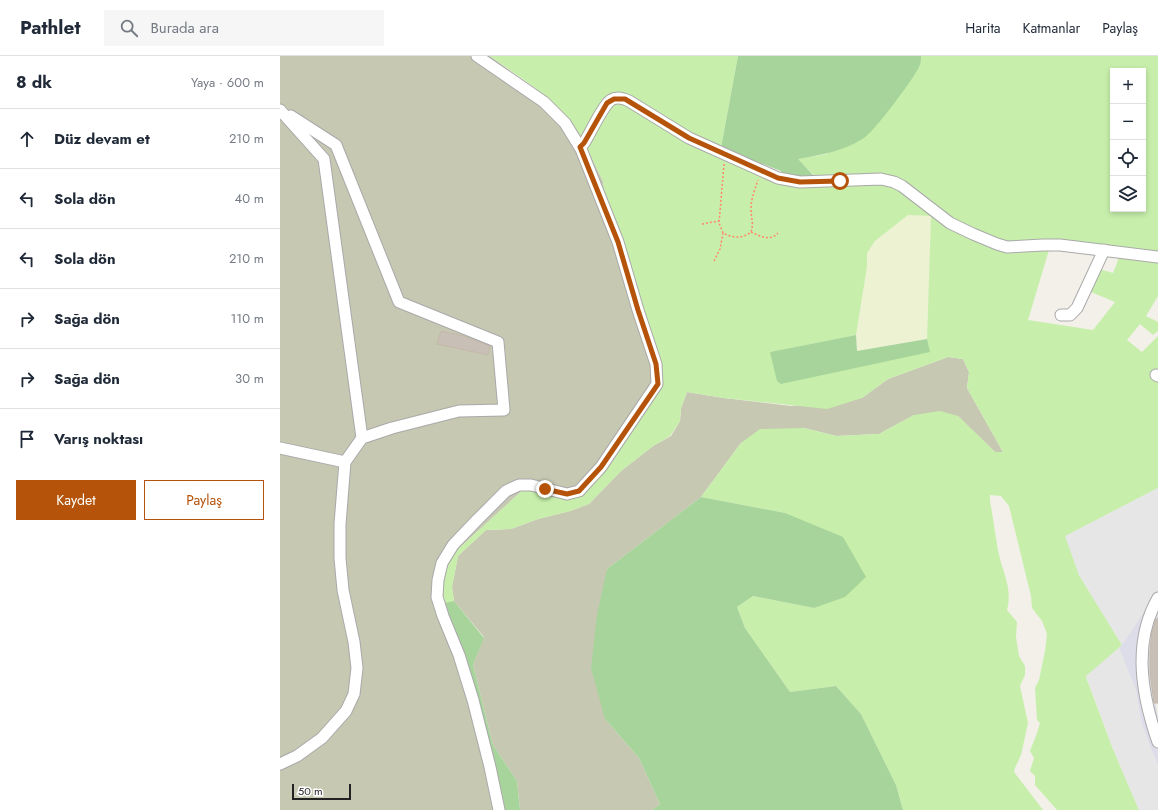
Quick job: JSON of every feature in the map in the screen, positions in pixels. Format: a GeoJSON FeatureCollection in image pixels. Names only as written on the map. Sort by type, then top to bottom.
{"type":"FeatureCollection","features":[{"type":"Feature","properties":{"kind":"street"},"geometry":{"type":"LineString","coordinates":[[477,56],[544,102],[565,123],[580,147],[618,242],[656,364],[658,384],[601,467],[579,491],[567,494],[531,485],[519,486],[506,491],[453,545],[442,563],[438,580],[437,597],[459,655],[473,700],[499,810]]}},
{"type":"Feature","properties":{"kind":"street"},"geometry":{"type":"LineString","coordinates":[[580,147],[584,143],[607,103],[614,99],[622,98],[689,138],[778,178],[795,182],[876,179],[888,180],[902,186],[950,223],[1007,247],[1060,245],[1158,257]]}},
{"type":"Feature","properties":{"kind":"street"},"geometry":{"type":"LineString","coordinates":[[280,109],[324,159],[362,438]]}},
{"type":"Feature","properties":{"kind":"street"},"geometry":{"type":"LineString","coordinates":[[280,109],[336,145],[399,302],[498,342],[504,410],[459,411],[392,428],[362,438],[345,462],[340,524],[340,558],[343,590],[354,642],[357,668],[354,694],[346,711],[322,738],[297,756],[280,764]]}},
{"type":"Feature","properties":{"kind":"street"},"geometry":{"type":"LineString","coordinates":[[1061,315],[1070,315],[1077,308],[1104,250]]}},
{"type":"Feature","properties":{"kind":"street"},"geometry":{"type":"LineString","coordinates":[[280,448],[345,462]]}},
{"type":"Feature","properties":{"kind":"street"},"geometry":{"type":"LineString","coordinates":[[1158,598],[1151,610],[1145,628],[1142,645],[1144,688],[1152,724],[1158,742]]}},
{"type":"Feature","properties":{"kind":"path"},"geometry":{"type":"LineString","coordinates":[[714,261],[720,249],[723,233],[720,228],[720,221],[722,173],[726,154]]}},
{"type":"Feature","properties":{"kind":"path"},"geometry":{"type":"LineString","coordinates":[[723,233],[735,237],[747,236],[751,232],[753,221],[751,204],[762,170]]}},
{"type":"Feature","properties":{"kind":"path"},"geometry":{"type":"LineString","coordinates":[[702,224],[720,221]]}},
{"type":"Feature","properties":{"kind":"path"},"geometry":{"type":"LineString","coordinates":[[751,232],[768,238],[772,238],[778,233]]}},
{"type":"Feature","properties":{"kind":"shaded area"},"geometry":{"type":"Polygon","coordinates":[[[280,56],[490,56],[550,100],[575,125],[603,181],[609,229],[662,382],[571,498],[524,489],[446,562],[441,595],[463,650],[505,810],[280,810],[280,56]]]}},
{"type":"Feature","properties":{"kind":"shaded area"},"geometry":{"type":"Polygon","coordinates":[[[908,215],[931,216],[927,339],[857,351],[856,335],[867,267],[867,253],[875,241],[908,215]]]}},
{"type":"Feature","properties":{"kind":"shaded area"},"geometry":{"type":"Polygon","coordinates":[[[948,357],[963,359],[969,372],[967,388],[1003,452],[995,452],[958,416],[914,415],[879,434],[836,436],[804,428],[741,443],[701,497],[607,569],[605,719],[639,758],[660,804],[652,810],[520,810],[517,781],[493,745],[473,665],[484,637],[454,601],[452,587],[458,556],[486,530],[511,529],[538,519],[570,511],[589,504],[621,471],[653,446],[671,436],[680,421],[681,408],[687,392],[791,406],[862,398],[888,379],[948,357]]]}},
{"type":"Feature","properties":{"kind":"shaded area"},"geometry":{"type":"Polygon","coordinates":[[[1158,488],[1158,591],[1122,645],[1079,575],[1065,536],[1158,488]]]}},
{"type":"Feature","properties":{"kind":"shaded area"},"geometry":{"type":"Polygon","coordinates":[[[1158,591],[1158,618],[1152,632],[1150,658],[1152,686],[1158,717],[1158,765],[1141,721],[1136,690],[1119,648],[1158,591]]]}},
{"type":"Feature","properties":{"kind":"shaded area"},"geometry":{"type":"Polygon","coordinates":[[[1119,648],[1136,690],[1141,721],[1158,765],[1158,810],[1139,810],[1113,749],[1086,676],[1119,648]]]}},
{"type":"Feature","properties":{"kind":"green space"},"geometry":{"type":"Polygon","coordinates":[[[490,56],[738,56],[721,148],[622,94],[582,138],[564,113],[541,92],[490,56]]]}},
{"type":"Feature","properties":{"kind":"green space"},"geometry":{"type":"Polygon","coordinates":[[[738,56],[921,56],[921,62],[911,80],[869,134],[864,138],[840,149],[798,159],[814,176],[798,176],[782,174],[781,171],[721,148],[738,56]]]}},
{"type":"Feature","properties":{"kind":"green space"},"geometry":{"type":"Polygon","coordinates":[[[921,56],[1158,56],[1158,254],[1052,240],[1026,240],[1008,244],[955,222],[903,183],[801,178],[798,176],[814,175],[797,159],[827,154],[920,66],[921,56]]]}},
{"type":"Feature","properties":{"kind":"green space"},"geometry":{"type":"Polygon","coordinates":[[[622,101],[767,177],[877,182],[894,185],[962,234],[1049,250],[1028,320],[1093,330],[1115,302],[1091,292],[1099,269],[1113,273],[1120,255],[1158,260],[1158,296],[1146,316],[1158,322],[1158,331],[1153,335],[1140,324],[1127,340],[1142,352],[1158,336],[1158,488],[1066,536],[1079,575],[1122,645],[1086,677],[1113,749],[1139,810],[1057,810],[1035,785],[1035,776],[1030,771],[1034,758],[1030,751],[1040,723],[1037,720],[1035,688],[1039,680],[1047,634],[1042,621],[1032,608],[1031,596],[1009,506],[1001,496],[990,495],[990,501],[998,550],[1008,587],[1009,594],[1007,610],[1017,622],[1016,637],[1019,656],[1025,666],[1025,675],[1020,686],[1028,723],[1021,755],[1014,772],[1043,810],[903,810],[896,785],[861,714],[836,686],[790,692],[745,628],[737,607],[753,596],[814,608],[785,513],[701,497],[741,443],[760,429],[804,428],[836,436],[879,434],[914,415],[940,411],[958,416],[995,452],[1003,452],[967,388],[969,372],[963,359],[948,357],[888,379],[862,398],[827,409],[724,398],[687,392],[681,408],[680,421],[670,436],[653,446],[621,471],[589,504],[570,511],[538,519],[511,529],[486,530],[458,556],[452,587],[454,601],[444,603],[441,595],[446,562],[455,552],[524,489],[571,498],[661,382],[609,229],[603,181],[585,145],[610,105],[622,101]],[[908,215],[875,241],[867,253],[867,267],[856,335],[771,352],[929,352],[927,339],[931,216],[908,215]]]}},
{"type":"Feature","properties":{"kind":"green space"},"geometry":{"type":"Polygon","coordinates":[[[856,335],[857,351],[927,339],[930,352],[781,384],[777,381],[770,352],[856,335]]]}},
{"type":"Feature","properties":{"kind":"green space"},"geometry":{"type":"Polygon","coordinates":[[[701,497],[785,513],[843,537],[866,577],[845,597],[814,608],[753,596],[737,607],[745,628],[790,692],[836,686],[861,714],[896,785],[903,810],[652,810],[660,804],[639,758],[605,719],[591,668],[597,615],[607,569],[701,497]]]}},
{"type":"Feature","properties":{"kind":"green space"},"geometry":{"type":"Polygon","coordinates":[[[454,601],[484,638],[473,665],[493,745],[517,781],[520,810],[505,810],[463,650],[444,603],[454,601]]]}},
{"type":"Feature","properties":{"kind":"building"},"geometry":{"type":"Polygon","coordinates":[[[441,331],[463,336],[490,346],[488,355],[437,344],[441,331]]]}},
{"type":"Feature","properties":{"kind":"building"},"geometry":{"type":"Polygon","coordinates":[[[1156,619],[1158,619],[1158,703],[1154,703],[1150,672],[1150,652],[1152,632],[1156,619]]]}},
{"type":"Feature","properties":{"kind":"route"},"geometry":{"type":"LineString","coordinates":[[545,489],[567,494],[579,491],[601,467],[658,384],[656,364],[618,242],[580,147],[584,143],[607,103],[618,98],[625,99],[689,138],[778,178],[800,182],[840,181]]}}]}
